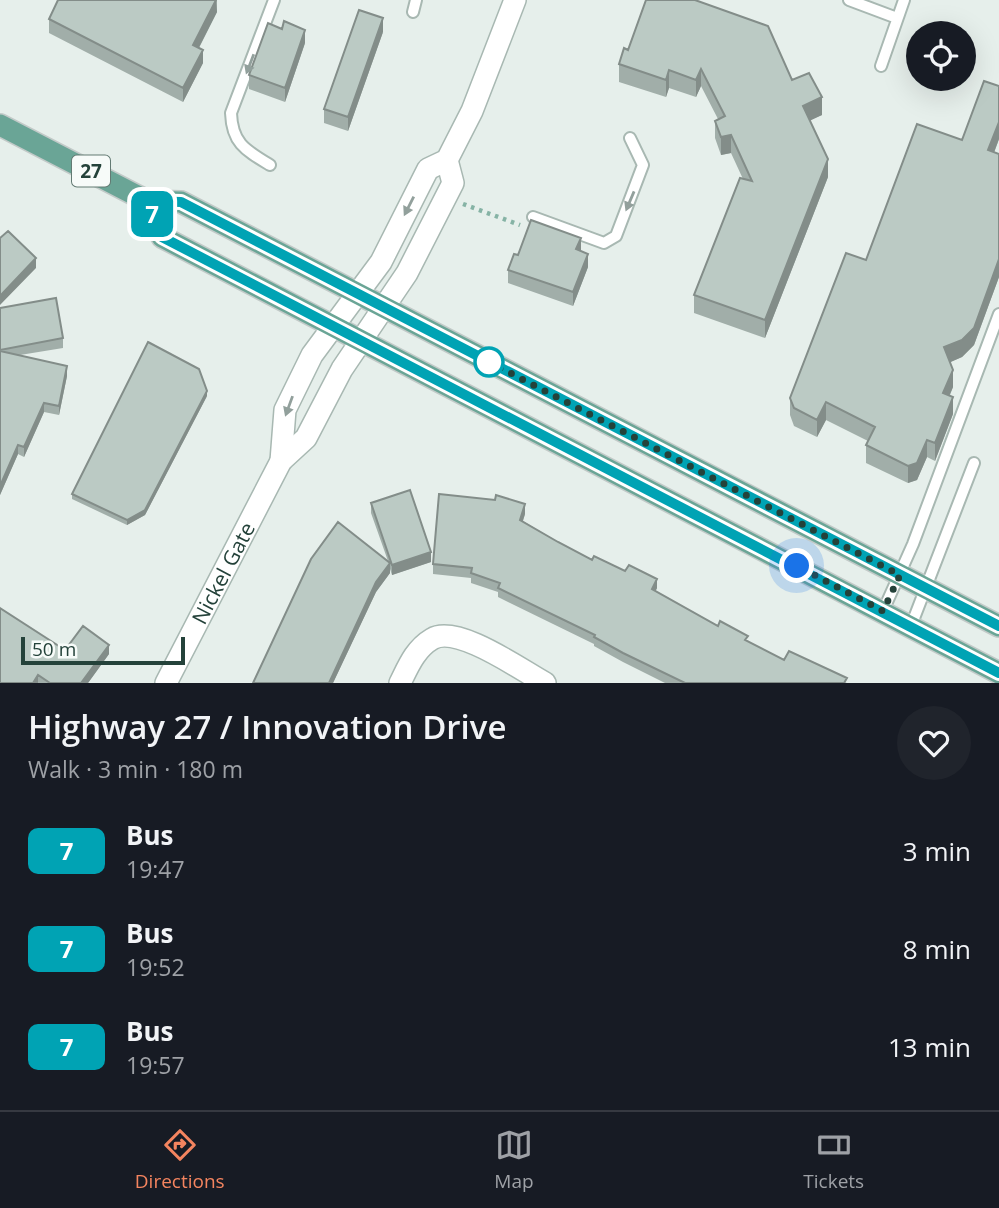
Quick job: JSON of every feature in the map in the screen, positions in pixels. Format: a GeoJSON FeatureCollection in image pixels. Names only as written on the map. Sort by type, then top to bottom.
{"type":"FeatureCollection","features":[{"type":"Feature","properties":{"kind":"main road","name":"27"},"geometry":{"type":"LineString","coordinates":[[0,125],[147,201],[181,202],[999,626]]}},
{"type":"Feature","properties":{"kind":"main road"},"geometry":{"type":"LineString","coordinates":[[147,201],[162,237],[999,673]]}},
{"type":"Feature","properties":{"kind":"street"},"geometry":{"type":"LineString","coordinates":[[447,160],[472,111],[515,0]]}},
{"type":"Feature","properties":{"kind":"street","name":"Nickel Gate"},"geometry":{"type":"LineString","coordinates":[[166,683],[281,461],[306,438],[342,369],[407,273],[453,183],[447,160],[428,169],[381,262],[312,355],[285,410],[281,461]]}},
{"type":"Feature","properties":{"kind":"street"},"geometry":{"type":"LineString","coordinates":[[400,683],[416,653],[433,639],[446,635],[464,638],[545,683]]}},
{"type":"Feature","properties":{"kind":"lane"},"geometry":{"type":"LineString","coordinates":[[270,165],[245,150],[232,131],[231,113],[274,0]]}},
{"type":"Feature","properties":{"kind":"lane"},"geometry":{"type":"LineString","coordinates":[[413,12],[416,0]]}},
{"type":"Feature","properties":{"kind":"lane"},"geometry":{"type":"LineString","coordinates":[[849,0],[897,18]]}},
{"type":"Feature","properties":{"kind":"lane"},"geometry":{"type":"LineString","coordinates":[[881,66],[904,0]]}},
{"type":"Feature","properties":{"kind":"lane"},"geometry":{"type":"LineString","coordinates":[[533,217],[590,240],[604,243],[616,236],[643,165],[630,138]]}},
{"type":"Feature","properties":{"kind":"lane"},"geometry":{"type":"LineString","coordinates":[[883,611],[900,575],[999,314]]}},
{"type":"Feature","properties":{"kind":"lane"},"geometry":{"type":"LineString","coordinates":[[911,626],[974,463]]}},
{"type":"Feature","properties":{"kind":"path"},"geometry":{"type":"LineString","coordinates":[[458,202],[529,229],[533,217]]}},
{"type":"Feature","properties":{"kind":"building"},"geometry":{"type":"Polygon","coordinates":[[[58,0],[216,0],[193,45],[203,50],[183,88],[49,19],[58,0]]]}},
{"type":"Feature","properties":{"kind":"building"},"geometry":{"type":"Polygon","coordinates":[[[646,0],[695,0],[768,26],[792,80],[809,73],[822,97],[803,106],[828,159],[765,320],[694,295],[740,178],[752,181],[731,135],[721,137],[715,121],[725,116],[701,69],[696,80],[669,70],[666,80],[619,64],[624,48],[628,50],[646,0]]]}},
{"type":"Feature","properties":{"kind":"building"},"geometry":{"type":"Polygon","coordinates":[[[359,10],[383,18],[348,117],[324,109],[359,10]]]}},
{"type":"Feature","properties":{"kind":"building"},"geometry":{"type":"Polygon","coordinates":[[[284,21],[305,30],[285,88],[249,75],[268,23],[282,29],[284,21]]]}},
{"type":"Feature","properties":{"kind":"building"},"geometry":{"type":"Polygon","coordinates":[[[984,81],[999,86],[999,122],[988,150],[999,154],[999,259],[974,328],[962,340],[944,347],[953,370],[943,393],[953,397],[935,443],[927,440],[917,463],[908,466],[866,445],[875,427],[826,402],[817,420],[794,408],[790,398],[846,253],[866,260],[917,124],[962,140],[984,81]]]}},
{"type":"Feature","properties":{"kind":"building"},"geometry":{"type":"Polygon","coordinates":[[[531,220],[581,238],[576,249],[588,254],[573,292],[508,270],[514,254],[518,255],[531,220]]]}},
{"type":"Feature","properties":{"kind":"building"},"geometry":{"type":"Polygon","coordinates":[[[8,231],[36,258],[0,296],[0,238],[8,231]]]}},
{"type":"Feature","properties":{"kind":"building"},"geometry":{"type":"Polygon","coordinates":[[[56,298],[63,338],[0,350],[0,308],[56,298]]]}},
{"type":"Feature","properties":{"kind":"building"},"geometry":{"type":"Polygon","coordinates":[[[148,342],[199,369],[207,391],[145,510],[127,520],[72,494],[148,342]]]}},
{"type":"Feature","properties":{"kind":"building"},"geometry":{"type":"Polygon","coordinates":[[[0,351],[67,366],[59,406],[44,403],[24,447],[18,445],[0,486],[0,351]]]}},
{"type":"Feature","properties":{"kind":"building"},"geometry":{"type":"Polygon","coordinates":[[[410,490],[431,552],[392,565],[371,503],[410,490]]]}},
{"type":"Feature","properties":{"kind":"building"},"geometry":{"type":"Polygon","coordinates":[[[439,494],[495,500],[496,495],[525,504],[520,520],[558,542],[592,560],[594,556],[625,571],[629,565],[657,579],[652,589],[718,626],[720,621],[748,636],[745,640],[784,660],[789,651],[847,678],[844,683],[685,683],[498,588],[500,583],[471,573],[472,568],[433,564],[439,494]]]}},
{"type":"Feature","properties":{"kind":"building"},"geometry":{"type":"Polygon","coordinates":[[[338,522],[390,563],[376,582],[329,683],[253,683],[311,559],[338,522]]]}},
{"type":"Feature","properties":{"kind":"building"},"geometry":{"type":"Polygon","coordinates":[[[0,608],[65,650],[83,626],[109,645],[81,683],[50,683],[38,675],[33,683],[0,683],[0,608]]]}},
{"type":"Feature","properties":{"kind":"bus line","name":"7"},"geometry":{"type":"LineString","coordinates":[[999,626],[181,202],[147,201],[162,237],[999,673]]}},
{"type":"Feature","properties":{"kind":"route"},"geometry":{"type":"LineString","coordinates":[[489,362],[487,361],[900,575],[883,611],[797,566]]}}]}
